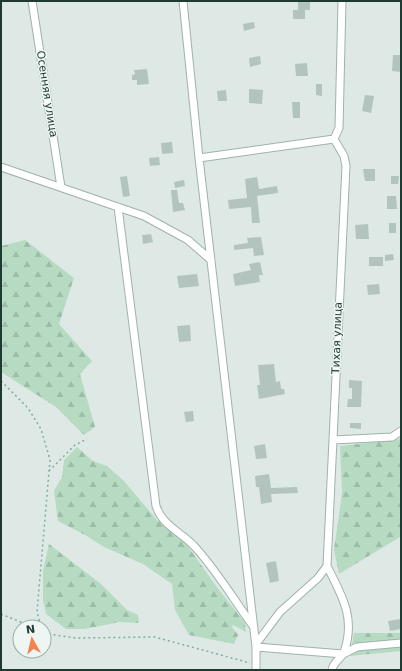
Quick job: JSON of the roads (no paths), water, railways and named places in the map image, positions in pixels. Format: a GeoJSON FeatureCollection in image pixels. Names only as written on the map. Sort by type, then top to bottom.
{"type":"FeatureCollection","features":[{"type":"Feature","properties":{"kind":"street","name":"Осенняя улица"},"geometry":{"type":"LineString","coordinates":[[32,1],[61,187]]}},
{"type":"Feature","properties":{"kind":"street"},"geometry":{"type":"LineString","coordinates":[[183,1],[199,158],[256,645],[256,667]]}},
{"type":"Feature","properties":{"kind":"street"},"geometry":{"type":"LineString","coordinates":[[199,158],[334,140],[339,128],[342,1]]}},
{"type":"Feature","properties":{"kind":"street","name":"Тихая улица"},"geometry":{"type":"LineString","coordinates":[[332,670],[332,666],[343,654],[348,632],[349,613],[344,599],[327,566],[346,166],[344,156],[334,140]]}},
{"type":"Feature","properties":{"kind":"street"},"geometry":{"type":"LineString","coordinates":[[1,167],[144,216],[172,229],[188,240],[211,260]]}},
{"type":"Feature","properties":{"kind":"street"},"geometry":{"type":"LineString","coordinates":[[118,207],[156,506],[164,522],[188,539],[200,552],[254,628]]}},
{"type":"Feature","properties":{"kind":"street"},"geometry":{"type":"LineString","coordinates":[[333,440],[392,437],[401,431]]}},
{"type":"Feature","properties":{"kind":"street"},"geometry":{"type":"LineString","coordinates":[[256,645],[280,612],[324,572],[327,566]]}},
{"type":"Feature","properties":{"kind":"street"},"geometry":{"type":"LineString","coordinates":[[256,645],[343,654],[357,647],[401,643]]}}]}
